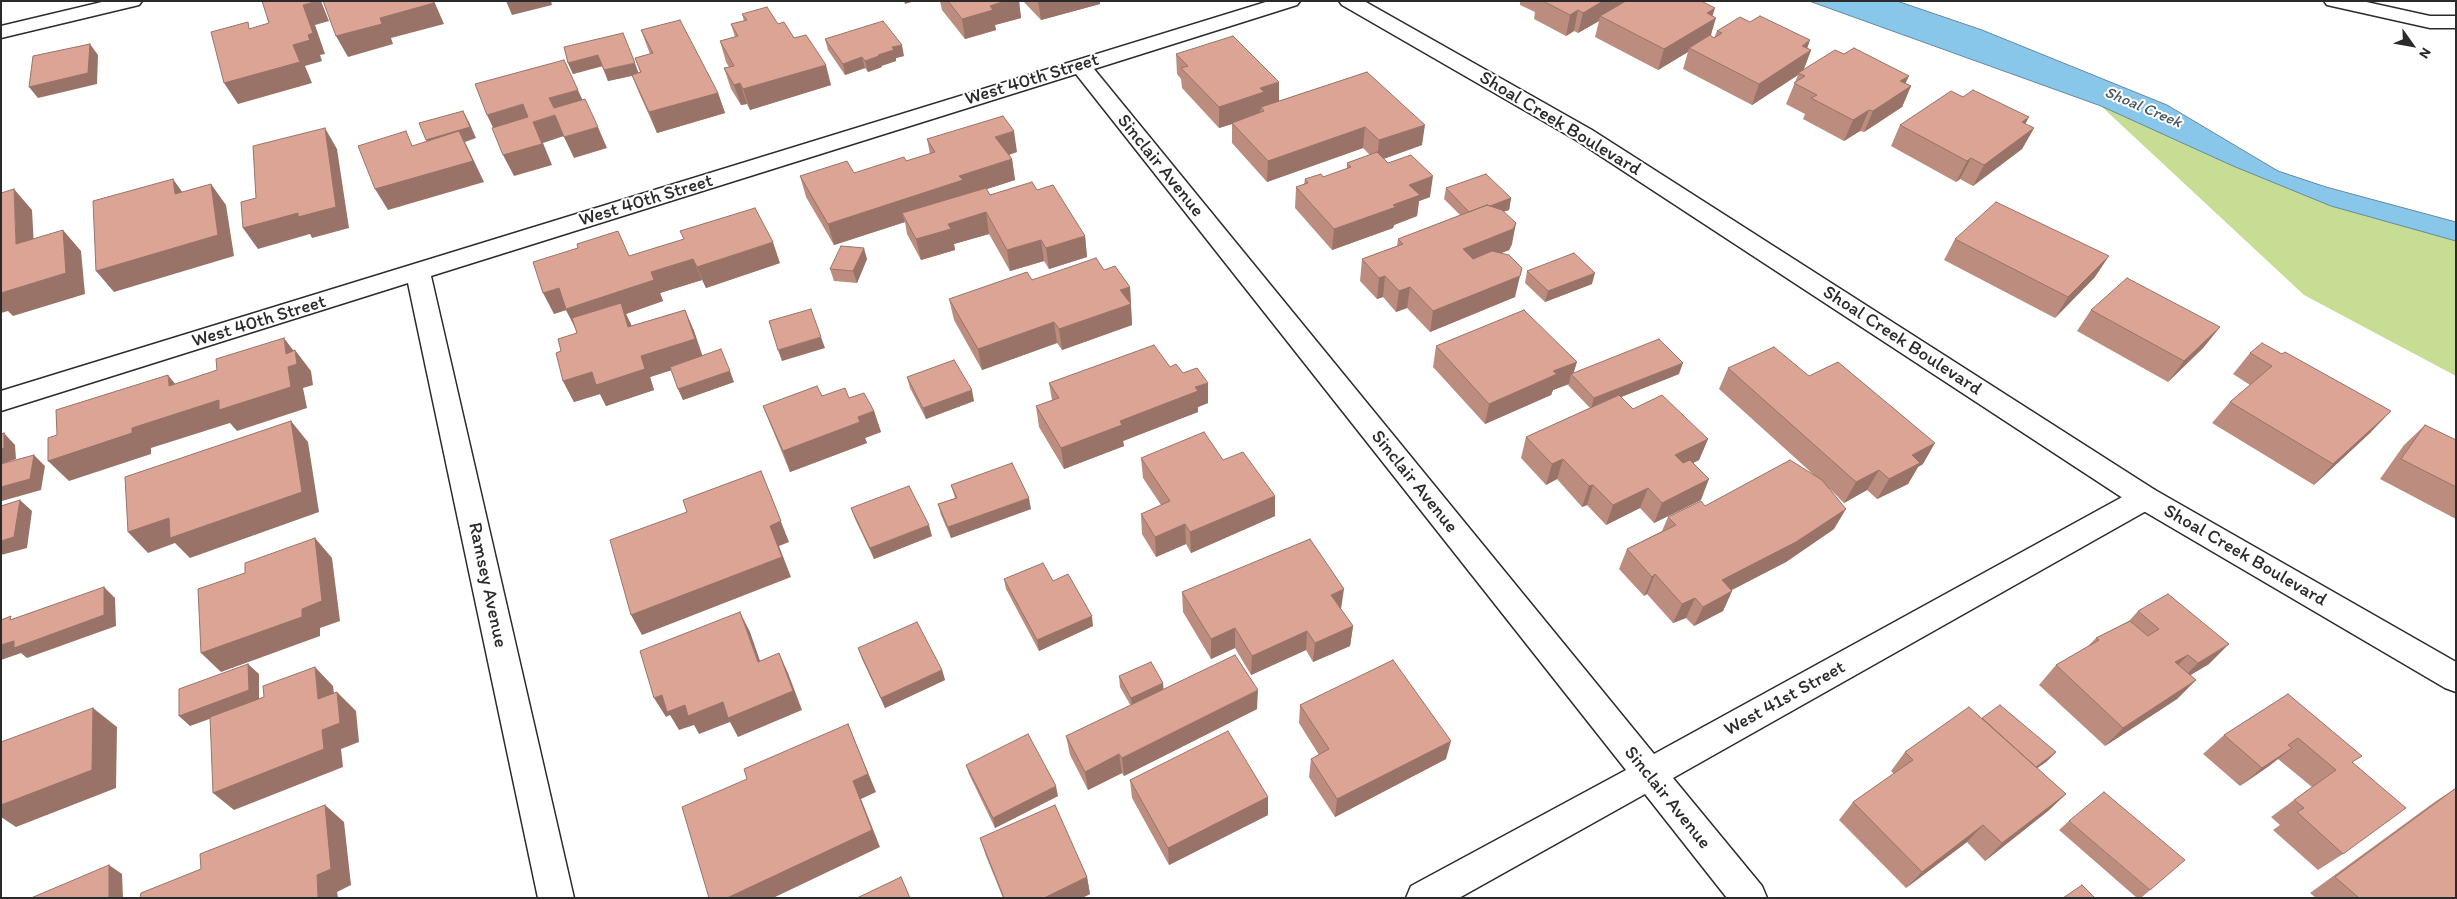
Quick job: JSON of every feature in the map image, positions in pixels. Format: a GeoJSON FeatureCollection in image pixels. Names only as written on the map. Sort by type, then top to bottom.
{"type":"FeatureCollection","features":[{"type":"Feature","properties":{"kind":"street"},"geometry":{"type":"LineString","coordinates":[[1,32],[132,1]]}},
{"type":"Feature","properties":{"kind":"street","name":"West 40th Street"},"geometry":{"type":"LineString","coordinates":[[1,401],[1290,1]]}},
{"type":"Feature","properties":{"kind":"street","name":"Shoal Creek Boulevard"},"geometry":{"type":"LineString","coordinates":[[1349,1],[1584,136],[2145,498],[2456,678]]}},
{"type":"Feature","properties":{"kind":"street"},"geometry":{"type":"LineString","coordinates":[[2334,1],[2430,22],[2456,22]]}},
{"type":"Feature","properties":{"kind":"street","name":"Sinclair Avenue"},"geometry":{"type":"LineString","coordinates":[[1080,65],[1648,775],[1749,898]]}},
{"type":"Feature","properties":{"kind":"street","name":"Ramsey Avenue"},"geometry":{"type":"LineString","coordinates":[[418,273],[556,898]]}},
{"type":"Feature","properties":{"kind":"street","name":"West 41st Street"},"geometry":{"type":"LineString","coordinates":[[1424,898],[2145,498]]}},
{"type":"Feature","properties":{"kind":"green space"},"geometry":{"type":"Polygon","coordinates":[[[2101,106],[2233,166],[2331,206],[2456,241],[2456,376],[2304,295],[2101,106]]]}},
{"type":"Feature","properties":{"kind":"water","name":"Shoal Creek"},"geometry":{"type":"Polygon","coordinates":[[[1809,1],[1897,1],[1982,30],[2167,105],[2278,171],[2326,187],[2456,222],[2456,241],[2331,206],[2233,166],[2101,106],[1809,1]]]}},
{"type":"Feature","properties":{"kind":"building"},"geometry":{"type":"Polygon","coordinates":[[[262,1],[317,1],[303,5],[313,33],[308,35],[310,40],[293,45],[300,62],[224,83],[211,32],[248,22],[249,29],[269,23],[262,1]]]}},
{"type":"Feature","properties":{"kind":"building"},"geometry":{"type":"Polygon","coordinates":[[[323,1],[433,1],[434,3],[380,18],[382,24],[336,36],[323,1]]]}},
{"type":"Feature","properties":{"kind":"building"},"geometry":{"type":"Polygon","coordinates":[[[948,1],[1005,1],[990,6],[993,10],[962,19],[948,1]]]}},
{"type":"Feature","properties":{"kind":"building"},"geometry":{"type":"Polygon","coordinates":[[[1543,1],[1603,1],[1583,13],[1578,10],[1570,15],[1543,1]]]}},
{"type":"Feature","properties":{"kind":"building"},"geometry":{"type":"Polygon","coordinates":[[[1626,1],[1701,1],[1715,8],[1707,13],[1716,18],[1664,49],[1600,16],[1626,1]]]}},
{"type":"Feature","properties":{"kind":"building"},"geometry":{"type":"Polygon","coordinates":[[[767,7],[778,24],[784,22],[794,38],[806,35],[826,65],[743,89],[740,83],[734,85],[724,68],[734,66],[720,41],[738,36],[731,24],[747,20],[742,14],[767,7]]]}},
{"type":"Feature","properties":{"kind":"building"},"geometry":{"type":"Polygon","coordinates":[[[1760,16],[1810,40],[1802,46],[1811,50],[1759,84],[1689,48],[1710,35],[1714,38],[1722,33],[1717,31],[1740,17],[1750,22],[1760,16]]]}},
{"type":"Feature","properties":{"kind":"building"},"geometry":{"type":"Polygon","coordinates":[[[680,20],[718,93],[649,112],[632,75],[641,72],[635,58],[653,53],[641,30],[680,20]]]}},
{"type":"Feature","properties":{"kind":"building"},"geometry":{"type":"Polygon","coordinates":[[[883,21],[902,45],[892,47],[894,50],[865,61],[862,57],[843,64],[825,39],[883,21]]]}},
{"type":"Feature","properties":{"kind":"building"},"geometry":{"type":"Polygon","coordinates":[[[623,33],[635,63],[604,70],[598,55],[568,63],[564,47],[623,33]]]}},
{"type":"Feature","properties":{"kind":"building"},"geometry":{"type":"Polygon","coordinates":[[[1233,36],[1279,82],[1260,88],[1264,92],[1219,107],[1181,68],[1188,66],[1176,54],[1233,36]]]}},
{"type":"Feature","properties":{"kind":"building"},"geometry":{"type":"Polygon","coordinates":[[[90,44],[88,73],[29,87],[33,56],[90,44]]]}},
{"type":"Feature","properties":{"kind":"building"},"geometry":{"type":"Polygon","coordinates":[[[1854,48],[1909,76],[1900,81],[1911,86],[1873,111],[1869,110],[1853,120],[1811,98],[1817,95],[1794,83],[1805,76],[1798,73],[1835,50],[1844,54],[1854,48]]]}},
{"type":"Feature","properties":{"kind":"building"},"geometry":{"type":"Polygon","coordinates":[[[564,60],[578,90],[549,98],[554,108],[585,99],[598,127],[564,137],[555,115],[533,122],[542,144],[503,155],[492,128],[528,117],[523,104],[487,115],[475,84],[564,60]]]}},
{"type":"Feature","properties":{"kind":"building"},"geometry":{"type":"Polygon","coordinates":[[[1367,72],[1425,125],[1379,140],[1365,127],[1268,161],[1232,123],[1264,111],[1261,107],[1367,72]]]}},
{"type":"Feature","properties":{"kind":"building"},"geometry":{"type":"Polygon","coordinates":[[[1973,90],[2029,117],[2022,122],[2034,128],[1984,165],[1971,158],[1967,161],[1900,125],[1951,91],[1963,97],[1973,90]]]}},
{"type":"Feature","properties":{"kind":"building"},"geometry":{"type":"Polygon","coordinates":[[[463,111],[470,127],[426,140],[419,123],[463,111]]]}},
{"type":"Feature","properties":{"kind":"building"},"geometry":{"type":"Polygon","coordinates":[[[1003,116],[1014,131],[995,137],[1012,159],[959,176],[963,180],[828,224],[800,176],[847,161],[854,173],[904,157],[906,161],[935,152],[927,139],[1003,116]]]}},
{"type":"Feature","properties":{"kind":"building"},"geometry":{"type":"Polygon","coordinates":[[[325,128],[336,207],[298,217],[298,213],[243,228],[241,202],[256,198],[253,146],[325,128]]]}},
{"type":"Feature","properties":{"kind":"building"},"geometry":{"type":"Polygon","coordinates":[[[406,131],[412,146],[459,131],[473,161],[375,189],[358,146],[406,131]]]}},
{"type":"Feature","properties":{"kind":"building"},"geometry":{"type":"Polygon","coordinates":[[[1377,152],[1388,163],[1411,155],[1433,176],[1409,185],[1420,195],[1393,205],[1396,207],[1334,229],[1296,187],[1308,183],[1305,179],[1321,174],[1323,177],[1351,167],[1347,163],[1377,152]]]}},
{"type":"Feature","properties":{"kind":"building"},"geometry":{"type":"Polygon","coordinates":[[[1486,174],[1511,198],[1469,212],[1446,188],[1486,174]]]}},
{"type":"Feature","properties":{"kind":"building"},"geometry":{"type":"Polygon","coordinates":[[[173,179],[175,194],[211,184],[218,235],[96,271],[93,201],[173,179]]]}},
{"type":"Feature","properties":{"kind":"building"},"geometry":{"type":"Polygon","coordinates":[[[1032,182],[1037,190],[1053,185],[1085,236],[1046,248],[1041,240],[1007,250],[986,212],[948,224],[951,229],[916,239],[902,213],[986,188],[990,195],[1032,182]]]}},
{"type":"Feature","properties":{"kind":"building"},"geometry":{"type":"Polygon","coordinates":[[[14,189],[16,244],[63,230],[66,273],[1,293],[1,193],[14,189]]]}},
{"type":"Feature","properties":{"kind":"building"},"geometry":{"type":"Polygon","coordinates":[[[1996,202],[2109,256],[2068,297],[1955,239],[1996,202]]]}},
{"type":"Feature","properties":{"kind":"building"},"geometry":{"type":"Polygon","coordinates":[[[1487,205],[1502,210],[1516,223],[1513,229],[1463,249],[1473,259],[1492,251],[1509,255],[1522,268],[1520,276],[1433,311],[1410,287],[1399,291],[1385,276],[1379,278],[1362,259],[1403,244],[1398,239],[1487,205]]]}},
{"type":"Feature","properties":{"kind":"building"},"geometry":{"type":"Polygon","coordinates":[[[755,208],[773,242],[697,267],[693,259],[651,272],[654,280],[566,309],[559,288],[543,293],[533,262],[578,248],[577,244],[618,231],[629,256],[684,239],[680,231],[755,208]]]}},
{"type":"Feature","properties":{"kind":"building"},"geometry":{"type":"Polygon","coordinates":[[[841,246],[864,248],[853,271],[830,269],[841,246]]]}},
{"type":"Feature","properties":{"kind":"building"},"geometry":{"type":"Polygon","coordinates":[[[1574,253],[1595,273],[1548,291],[1527,271],[1574,253]]]}},
{"type":"Feature","properties":{"kind":"building"},"geometry":{"type":"Polygon","coordinates":[[[1096,258],[1104,270],[1115,266],[1130,287],[1120,290],[1131,304],[1059,329],[1054,322],[978,349],[949,299],[1027,272],[1032,280],[1096,258]]]}},
{"type":"Feature","properties":{"kind":"building"},"geometry":{"type":"Polygon","coordinates":[[[2127,278],[2220,327],[2184,361],[2091,310],[2127,278]]]}},
{"type":"Feature","properties":{"kind":"building"},"geometry":{"type":"Polygon","coordinates":[[[621,303],[628,327],[685,310],[695,339],[641,356],[645,369],[596,385],[592,372],[563,381],[556,353],[561,351],[558,339],[577,333],[572,318],[621,303]]]}},
{"type":"Feature","properties":{"kind":"building"},"geometry":{"type":"Polygon","coordinates":[[[811,309],[821,337],[778,350],[769,321],[811,309]]]}},
{"type":"Feature","properties":{"kind":"building"},"geometry":{"type":"Polygon","coordinates":[[[1524,310],[1577,362],[1553,371],[1557,374],[1489,404],[1436,346],[1524,310]]]}},
{"type":"Feature","properties":{"kind":"building"},"geometry":{"type":"Polygon","coordinates":[[[284,338],[286,354],[295,350],[297,364],[288,367],[291,387],[219,410],[219,400],[132,428],[132,433],[48,461],[48,438],[57,435],[56,410],[168,375],[169,386],[217,370],[216,359],[284,338]]]}},
{"type":"Feature","properties":{"kind":"building"},"geometry":{"type":"Polygon","coordinates":[[[1659,339],[1683,363],[1594,398],[1571,374],[1659,339]]]}},
{"type":"Feature","properties":{"kind":"building"},"geometry":{"type":"Polygon","coordinates":[[[2262,343],[2282,354],[2285,352],[2391,411],[2333,464],[2230,402],[2272,366],[2250,353],[2262,343]]]}},
{"type":"Feature","properties":{"kind":"building"},"geometry":{"type":"Polygon","coordinates":[[[1154,345],[1170,367],[1176,364],[1183,373],[1197,368],[1208,383],[1195,387],[1198,391],[1120,421],[1122,425],[1061,448],[1036,406],[1059,398],[1049,383],[1154,345]]]}},
{"type":"Feature","properties":{"kind":"building"},"geometry":{"type":"Polygon","coordinates":[[[1774,347],[1809,376],[1838,362],[1935,443],[1912,455],[1920,463],[1889,479],[1879,470],[1856,482],[1728,368],[1774,347]]]}},
{"type":"Feature","properties":{"kind":"building"},"geometry":{"type":"Polygon","coordinates":[[[721,349],[730,371],[678,389],[670,367],[721,349]]]}},
{"type":"Feature","properties":{"kind":"building"},"geometry":{"type":"Polygon","coordinates":[[[954,360],[972,390],[923,408],[907,377],[954,360]]]}},
{"type":"Feature","properties":{"kind":"building"},"geometry":{"type":"Polygon","coordinates":[[[817,386],[822,396],[845,388],[849,398],[864,393],[874,411],[858,417],[860,422],[783,451],[763,406],[817,386]]]}},
{"type":"Feature","properties":{"kind":"building"},"geometry":{"type":"Polygon","coordinates":[[[1619,395],[1633,409],[1662,395],[1708,439],[1675,455],[1683,463],[1690,460],[1709,479],[1662,503],[1648,488],[1613,505],[1593,485],[1589,486],[1563,459],[1552,464],[1526,437],[1619,395]]]}},
{"type":"Feature","properties":{"kind":"building"},"geometry":{"type":"Polygon","coordinates":[[[291,421],[302,492],[170,538],[169,518],[128,532],[125,477],[291,421]]]}},
{"type":"Feature","properties":{"kind":"building"},"geometry":{"type":"Polygon","coordinates":[[[2425,425],[2456,440],[2456,487],[2401,459],[2425,425]]]}},
{"type":"Feature","properties":{"kind":"building"},"geometry":{"type":"Polygon","coordinates":[[[1204,432],[1223,460],[1243,452],[1275,496],[1190,532],[1185,524],[1155,537],[1141,514],[1170,501],[1141,458],[1204,432]]]}},
{"type":"Feature","properties":{"kind":"building"},"geometry":{"type":"Polygon","coordinates":[[[4,433],[4,448],[1,449],[1,434],[4,433]]]}},
{"type":"Feature","properties":{"kind":"building"},"geometry":{"type":"Polygon","coordinates":[[[34,455],[30,479],[1,487],[1,464],[34,455]]]}},
{"type":"Feature","properties":{"kind":"building"},"geometry":{"type":"Polygon","coordinates":[[[1790,460],[1822,480],[1846,509],[1796,542],[1722,580],[1732,591],[1703,607],[1695,598],[1682,604],[1655,574],[1652,577],[1627,549],[1676,525],[1668,517],[1701,501],[1705,506],[1790,460]]]}},
{"type":"Feature","properties":{"kind":"building"},"geometry":{"type":"Polygon","coordinates":[[[1012,463],[1029,498],[948,527],[938,504],[957,498],[951,485],[1012,463]]]}},
{"type":"Feature","properties":{"kind":"building"},"geometry":{"type":"Polygon","coordinates":[[[761,471],[781,521],[770,526],[782,557],[631,615],[610,540],[687,512],[683,500],[761,471]]]}},
{"type":"Feature","properties":{"kind":"building"},"geometry":{"type":"Polygon","coordinates":[[[909,486],[929,525],[870,548],[851,508],[909,486]]]}},
{"type":"Feature","properties":{"kind":"building"},"geometry":{"type":"Polygon","coordinates":[[[20,500],[14,537],[1,541],[1,506],[20,500]]]}},
{"type":"Feature","properties":{"kind":"building"},"geometry":{"type":"Polygon","coordinates":[[[315,538],[322,601],[302,609],[302,617],[201,653],[198,589],[245,573],[245,563],[315,538]]]}},
{"type":"Feature","properties":{"kind":"building"},"geometry":{"type":"Polygon","coordinates":[[[1310,539],[1344,589],[1331,595],[1353,626],[1315,643],[1307,631],[1252,656],[1235,628],[1211,639],[1182,592],[1310,539]]]}},
{"type":"Feature","properties":{"kind":"building"},"geometry":{"type":"Polygon","coordinates":[[[1043,563],[1053,581],[1068,574],[1092,616],[1037,640],[1004,579],[1043,563]]]}},
{"type":"Feature","properties":{"kind":"building"},"geometry":{"type":"Polygon","coordinates":[[[104,587],[104,615],[14,648],[14,641],[1,645],[1,620],[11,616],[10,620],[104,587]]]}},
{"type":"Feature","properties":{"kind":"building"},"geometry":{"type":"Polygon","coordinates":[[[2168,594],[2229,644],[2198,663],[2188,655],[2175,662],[2196,680],[2123,728],[2056,665],[2099,640],[2096,638],[2130,621],[2148,636],[2159,629],[2138,611],[2168,594]]]}},
{"type":"Feature","properties":{"kind":"building"},"geometry":{"type":"Polygon","coordinates":[[[740,612],[758,662],[779,653],[793,691],[728,718],[723,702],[688,716],[685,705],[667,712],[662,695],[654,698],[640,651],[740,612]]]}},
{"type":"Feature","properties":{"kind":"building"},"geometry":{"type":"Polygon","coordinates":[[[917,622],[942,670],[881,698],[858,648],[917,622]]]}},
{"type":"Feature","properties":{"kind":"building"},"geometry":{"type":"Polygon","coordinates":[[[1235,655],[1258,690],[1122,758],[1119,754],[1085,772],[1066,736],[1235,655]]]}},
{"type":"Feature","properties":{"kind":"building"},"geometry":{"type":"Polygon","coordinates":[[[1393,660],[1451,741],[1337,799],[1311,759],[1329,749],[1300,705],[1393,660]]]}},
{"type":"Feature","properties":{"kind":"building"},"geometry":{"type":"Polygon","coordinates":[[[1151,662],[1163,683],[1131,698],[1119,676],[1151,662]]]}},
{"type":"Feature","properties":{"kind":"building"},"geometry":{"type":"Polygon","coordinates":[[[248,664],[249,690],[179,716],[179,689],[248,664]]]}},
{"type":"Feature","properties":{"kind":"building"},"geometry":{"type":"Polygon","coordinates":[[[315,667],[318,699],[337,692],[340,723],[322,730],[324,749],[213,793],[210,717],[264,697],[263,686],[315,667]]]}},
{"type":"Feature","properties":{"kind":"building"},"geometry":{"type":"Polygon","coordinates":[[[2288,694],[2362,756],[2352,762],[2406,808],[2343,854],[2297,812],[2304,808],[2294,800],[2336,770],[2298,738],[2288,745],[2292,748],[2262,768],[2224,735],[2288,694]]]}},
{"type":"Feature","properties":{"kind":"building"},"geometry":{"type":"Polygon","coordinates":[[[2000,705],[2056,752],[2036,767],[1982,718],[2000,705]]]}},
{"type":"Feature","properties":{"kind":"building"},"geometry":{"type":"Polygon","coordinates":[[[1969,707],[2066,794],[2002,843],[1983,825],[1922,872],[1853,802],[1913,760],[1905,752],[1969,707]]]}},
{"type":"Feature","properties":{"kind":"building"},"geometry":{"type":"Polygon","coordinates":[[[93,708],[92,770],[1,805],[1,742],[93,708]]]}},
{"type":"Feature","properties":{"kind":"building"},"geometry":{"type":"Polygon","coordinates":[[[848,724],[868,774],[853,781],[872,830],[727,898],[709,898],[682,807],[747,779],[744,769],[848,724]]]}},
{"type":"Feature","properties":{"kind":"building"},"geometry":{"type":"Polygon","coordinates":[[[1228,731],[1268,797],[1168,848],[1130,780],[1228,731]]]}},
{"type":"Feature","properties":{"kind":"building"},"geometry":{"type":"Polygon","coordinates":[[[1028,734],[1056,786],[993,818],[966,765],[1028,734]]]}},
{"type":"Feature","properties":{"kind":"building"},"geometry":{"type":"Polygon","coordinates":[[[2456,788],[2456,898],[2359,898],[2335,877],[2456,788]]]}},
{"type":"Feature","properties":{"kind":"building"},"geometry":{"type":"Polygon","coordinates":[[[2104,792],[2185,860],[2150,890],[2069,821],[2104,792]]]}},
{"type":"Feature","properties":{"kind":"building"},"geometry":{"type":"Polygon","coordinates":[[[325,805],[331,869],[317,875],[318,898],[140,898],[141,893],[201,869],[200,854],[325,805]]]}},
{"type":"Feature","properties":{"kind":"building"},"geometry":{"type":"Polygon","coordinates":[[[1055,805],[1087,877],[1044,898],[1004,898],[980,838],[1055,805]]]}},
{"type":"Feature","properties":{"kind":"building"},"geometry":{"type":"Polygon","coordinates":[[[109,865],[109,898],[31,898],[109,865]]]}},
{"type":"Feature","properties":{"kind":"building"},"geometry":{"type":"Polygon","coordinates":[[[901,877],[910,898],[857,898],[901,877]]]}},
{"type":"Feature","properties":{"kind":"building"},"geometry":{"type":"Polygon","coordinates":[[[2082,885],[2095,898],[2063,898],[2082,885]]]}}]}
